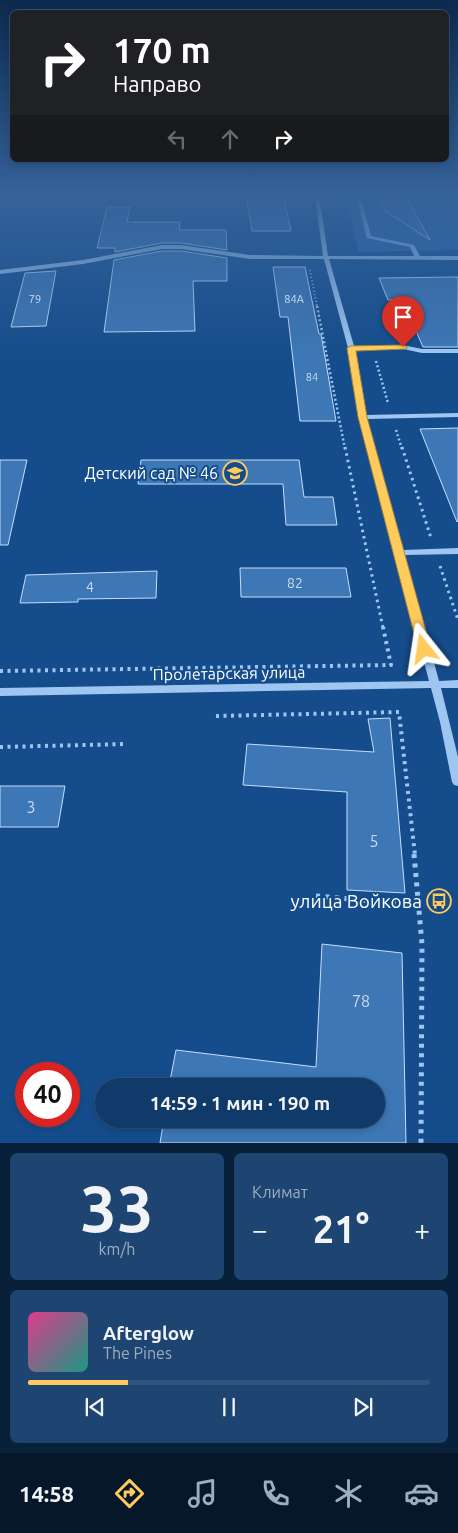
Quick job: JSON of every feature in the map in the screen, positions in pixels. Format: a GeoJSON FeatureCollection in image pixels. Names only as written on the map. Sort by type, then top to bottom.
{"type":"FeatureCollection","features":[{"type":"Feature","properties":{"kind":"street"},"geometry":{"type":"LineString","coordinates":[[0,272],[84,262],[155,248]]}},
{"type":"Feature","properties":{"kind":"street"},"geometry":{"type":"LineString","coordinates":[[190,248],[250,257],[458,258]]}},
{"type":"Feature","properties":{"kind":"street"},"geometry":{"type":"LineString","coordinates":[[325,248],[351,348],[363,417],[458,782]]}},
{"type":"Feature","properties":{"kind":"street"},"geometry":{"type":"LineString","coordinates":[[413,248],[418,258]]}},
{"type":"Feature","properties":{"kind":"street"},"geometry":{"type":"LineString","coordinates":[[351,348],[403,347],[422,351],[458,351]]}},
{"type":"Feature","properties":{"kind":"street"},"geometry":{"type":"LineString","coordinates":[[363,417],[458,415]]}},
{"type":"Feature","properties":{"kind":"street"},"geometry":{"type":"LineString","coordinates":[[399,552],[458,551]]}},
{"type":"Feature","properties":{"kind":"street","name":"Пролетарская улица"},"geometry":{"type":"LineString","coordinates":[[0,692],[458,684]]}},
{"type":"Feature","properties":{"kind":"path"},"geometry":{"type":"LineString","coordinates":[[0,671],[391,666],[358,514],[308,257]]}},
{"type":"Feature","properties":{"kind":"path"},"geometry":{"type":"LineString","coordinates":[[372,348],[436,552],[456,607],[458,620]]}},
{"type":"Feature","properties":{"kind":"path"},"geometry":{"type":"LineString","coordinates":[[216,716],[399,712],[420,905],[422,944],[421,1143]]}},
{"type":"Feature","properties":{"kind":"path"},"geometry":{"type":"LineString","coordinates":[[0,747],[127,744]]}},
{"type":"Feature","properties":{"kind":"path"},"geometry":{"type":"LineString","coordinates":[[316,896],[420,905]]}},
{"type":"Feature","properties":{"kind":"shaded area"},"geometry":{"type":"Polygon","coordinates":[[[358,248],[458,248],[458,250],[359,252],[358,248]]]}},
{"type":"Feature","properties":{"kind":"building"},"geometry":{"type":"Polygon","coordinates":[[[115,248],[134,248],[115,252],[115,248]]]}},
{"type":"Feature","properties":{"kind":"building"},"geometry":{"type":"Polygon","coordinates":[[[162,251],[181,251],[227,258],[227,281],[193,281],[195,331],[104,332],[114,260],[162,251]]]}},
{"type":"Feature","properties":{"kind":"building"},"geometry":{"type":"Polygon","coordinates":[[[273,267],[305,267],[319,334],[321,334],[336,421],[300,421],[288,317],[280,317],[273,267]]]}},
{"type":"Feature","properties":{"kind":"building"},"geometry":{"type":"Polygon","coordinates":[[[56,271],[46,326],[11,327],[25,273],[56,271]]]}},
{"type":"Feature","properties":{"kind":"building"},"geometry":{"type":"Polygon","coordinates":[[[458,277],[458,347],[423,347],[402,299],[388,300],[379,278],[458,277]]]}},
{"type":"Feature","properties":{"kind":"building"},"geometry":{"type":"Polygon","coordinates":[[[458,428],[458,521],[457,522],[420,429],[458,428]]]}},
{"type":"Feature","properties":{"kind":"building"},"geometry":{"type":"Polygon","coordinates":[[[0,460],[27,460],[8,545],[0,545],[0,460]]]}},
{"type":"Feature","properties":{"kind":"building"},"geometry":{"type":"Polygon","coordinates":[[[141,460],[299,460],[304,497],[333,497],[337,525],[286,525],[283,484],[138,484],[141,460]]]}},
{"type":"Feature","properties":{"kind":"building"},"geometry":{"type":"Polygon","coordinates":[[[240,568],[346,568],[351,597],[241,597],[240,568]]]}},
{"type":"Feature","properties":{"kind":"building"},"geometry":{"type":"Polygon","coordinates":[[[157,571],[156,598],[78,599],[78,602],[20,603],[26,575],[157,571]]]}},
{"type":"Feature","properties":{"kind":"building"},"geometry":{"type":"Polygon","coordinates":[[[390,718],[405,893],[347,890],[347,792],[243,785],[247,744],[374,752],[368,719],[390,718]]]}},
{"type":"Feature","properties":{"kind":"building"},"geometry":{"type":"Polygon","coordinates":[[[0,786],[65,786],[58,827],[0,827],[0,786]]]}},
{"type":"Feature","properties":{"kind":"building"},"geometry":{"type":"Polygon","coordinates":[[[322,944],[402,953],[406,1143],[160,1143],[162,1128],[385,1128],[385,1078],[171,1078],[176,1050],[316,1067],[322,944]]]}},
{"type":"Feature","properties":{"kind":"place","name":"Детский сад № 46"},"geometry":{"type":"Point","coordinates":[235,473]}},
{"type":"Feature","properties":{"kind":"place","name":"улица Войкова"},"geometry":{"type":"Point","coordinates":[439,901]}},
{"type":"Feature","properties":{"kind":"route"},"geometry":{"type":"LineString","coordinates":[[403,347],[351,348],[363,417],[424,649]]}}]}
